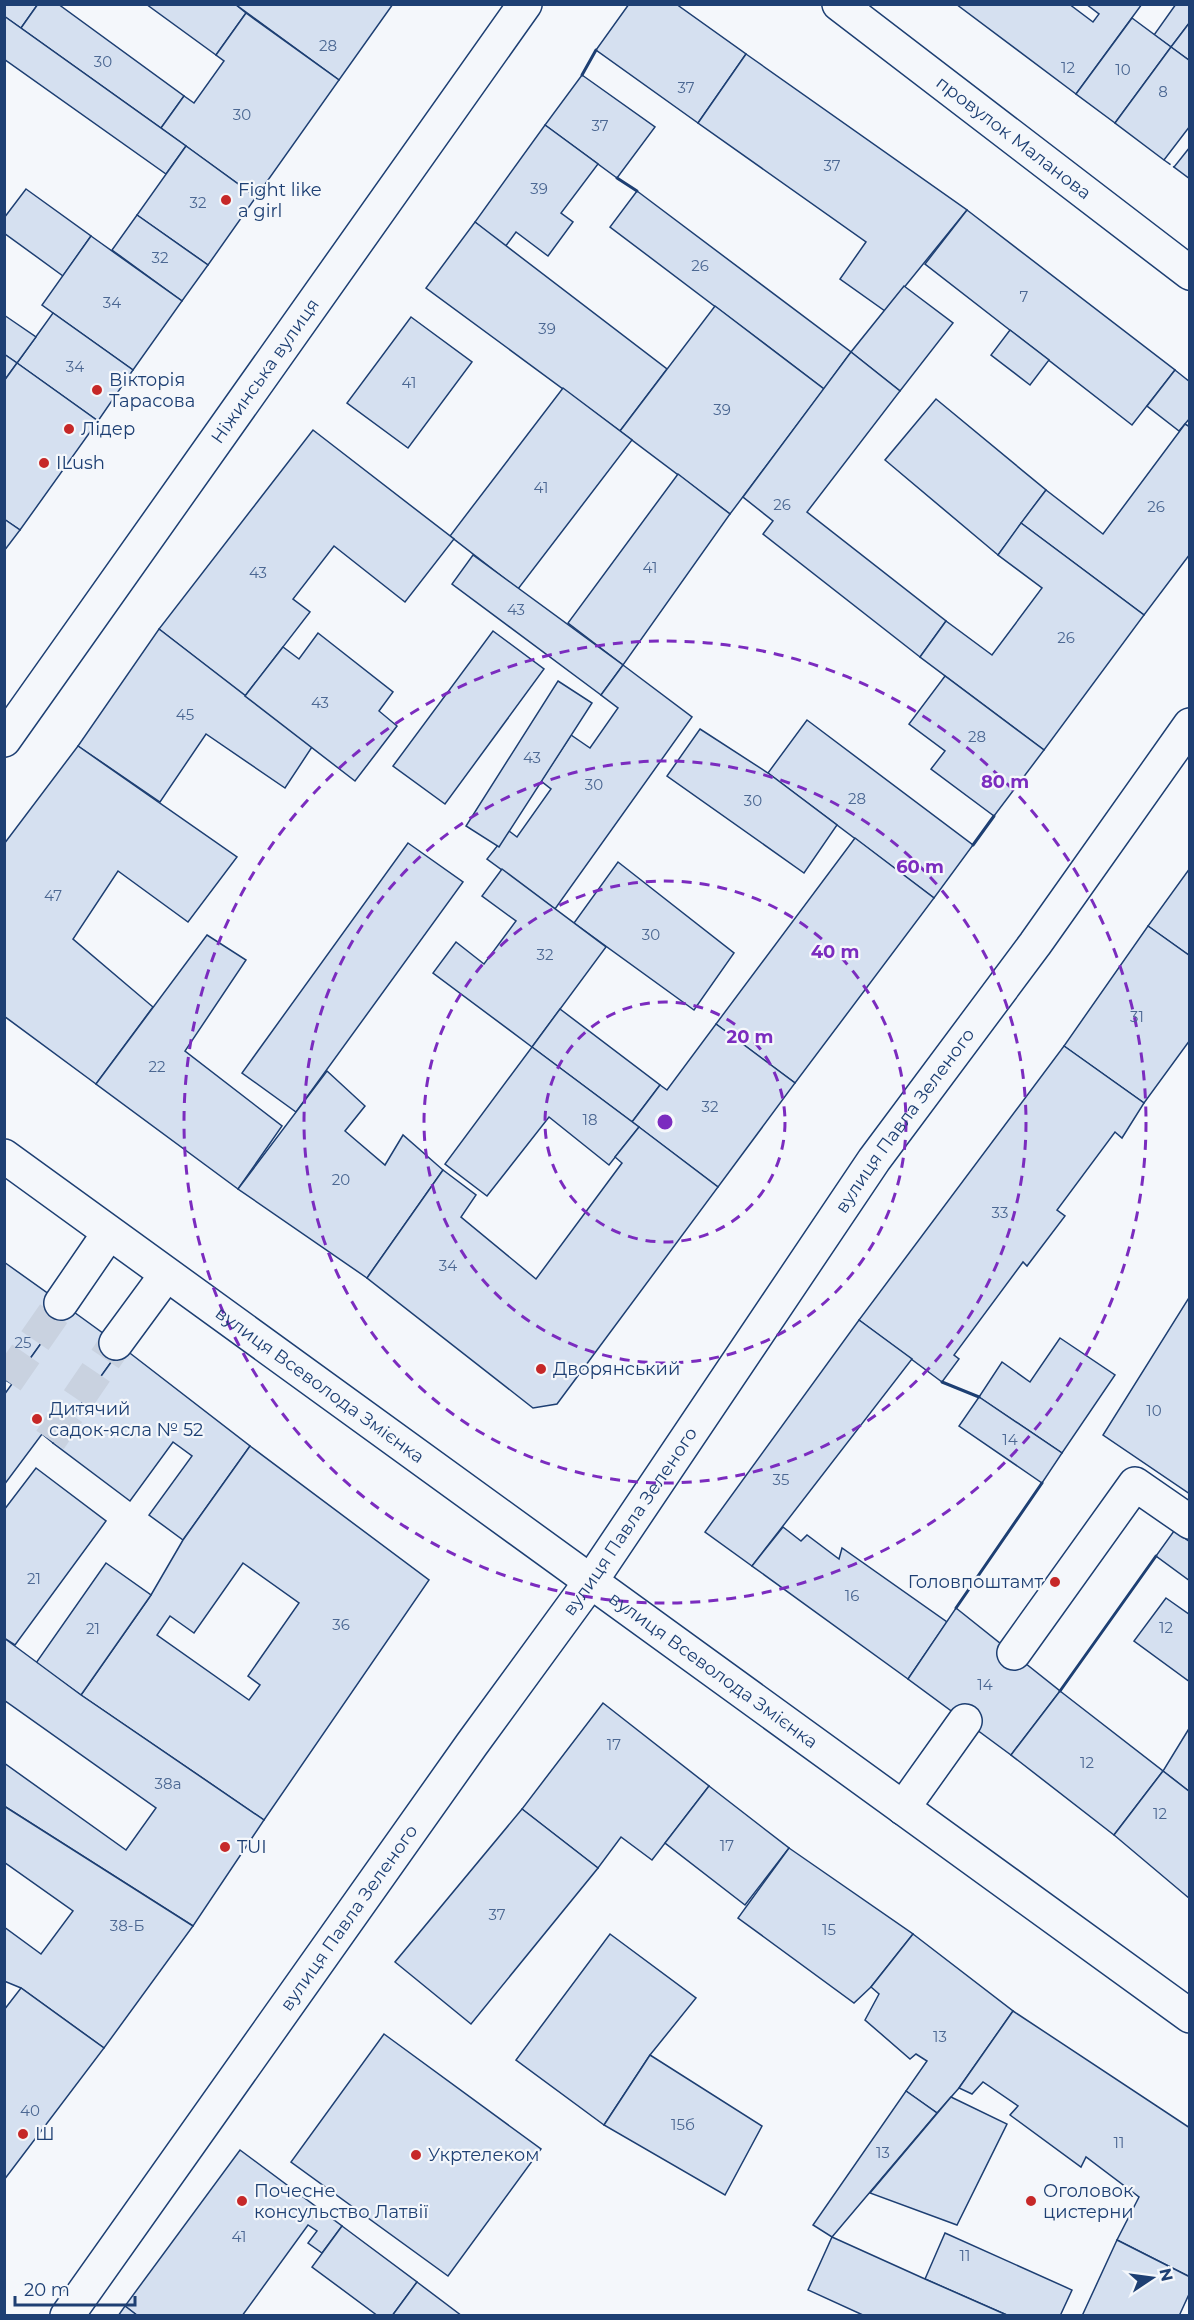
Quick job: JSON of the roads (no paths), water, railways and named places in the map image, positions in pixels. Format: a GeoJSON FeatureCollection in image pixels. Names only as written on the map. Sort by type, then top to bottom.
{"type":"FeatureCollection","features":[{"type":"Feature","properties":{"kind":"street","name":"Ніжинська вулиця"},"geometry":{"type":"LineString","coordinates":[[4,740],[525,4]]}},
{"type":"Feature","properties":{"kind":"street","name":"провулок Маланова"},"geometry":{"type":"LineString","coordinates":[[838,4],[1190,273]]}},
{"type":"Feature","properties":{"kind":"street","name":"вулиця Павла Зеленого"},"geometry":{"type":"LineString","coordinates":[[67,2316],[472,1744],[591,1581],[874,1160],[1035,944],[1190,725]]}},
{"type":"Feature","properties":{"kind":"street","name":"вулиця Всеволода Змієнка"},"geometry":{"type":"LineString","coordinates":[[4,1156],[1190,2016]]}},
{"type":"Feature","properties":{"kind":"street"},"geometry":{"type":"LineString","coordinates":[[61,1303],[109,1233]]}},
{"type":"Feature","properties":{"kind":"street"},"geometry":{"type":"LineString","coordinates":[[116,1343],[166,1275]]}},
{"type":"Feature","properties":{"kind":"street"},"geometry":{"type":"LineString","coordinates":[[1014,1653],[1136,1484],[1190,1522]]}},
{"type":"Feature","properties":{"kind":"street"},"geometry":{"type":"LineString","coordinates":[[903,1808],[965,1721]]}},
{"type":"Feature","properties":{"kind":"tunnel"},"geometry":{"type":"LineString","coordinates":[[7,1381],[61,1303]]}},
{"type":"Feature","properties":{"kind":"tunnel"},"geometry":{"type":"LineString","coordinates":[[50,1440],[116,1343]]}},
{"type":"Feature","properties":{"kind":"place","name":"Fight like a girl"},"geometry":{"type":"Point","coordinates":[226,200]}},
{"type":"Feature","properties":{"kind":"place","name":"Вікторія Тарасова"},"geometry":{"type":"Point","coordinates":[97,390]}},
{"type":"Feature","properties":{"kind":"place","name":"Лідер"},"geometry":{"type":"Point","coordinates":[69,429]}},
{"type":"Feature","properties":{"kind":"place","name":"ILush"},"geometry":{"type":"Point","coordinates":[44,463]}},
{"type":"Feature","properties":{"kind":"place","name":"Дворянський"},"geometry":{"type":"Point","coordinates":[541,1369]}},
{"type":"Feature","properties":{"kind":"place","name":"Дитячий садок-ясла № 52"},"geometry":{"type":"Point","coordinates":[37,1419]}},
{"type":"Feature","properties":{"kind":"place","name":"Головпоштамт"},"geometry":{"type":"Point","coordinates":[1055,1582]}},
{"type":"Feature","properties":{"kind":"place","name":"TUI"},"geometry":{"type":"Point","coordinates":[225,1847]}},
{"type":"Feature","properties":{"kind":"place","name":"Ш"},"geometry":{"type":"Point","coordinates":[23,2134]}},
{"type":"Feature","properties":{"kind":"place","name":"Укртелеком"},"geometry":{"type":"Point","coordinates":[416,2155]}},
{"type":"Feature","properties":{"kind":"place","name":"Почесне консульство Латвії"},"geometry":{"type":"Point","coordinates":[242,2201]}},
{"type":"Feature","properties":{"kind":"place","name":"Оголовок цистерни"},"geometry":{"type":"Point","coordinates":[1031,2201]}}]}
